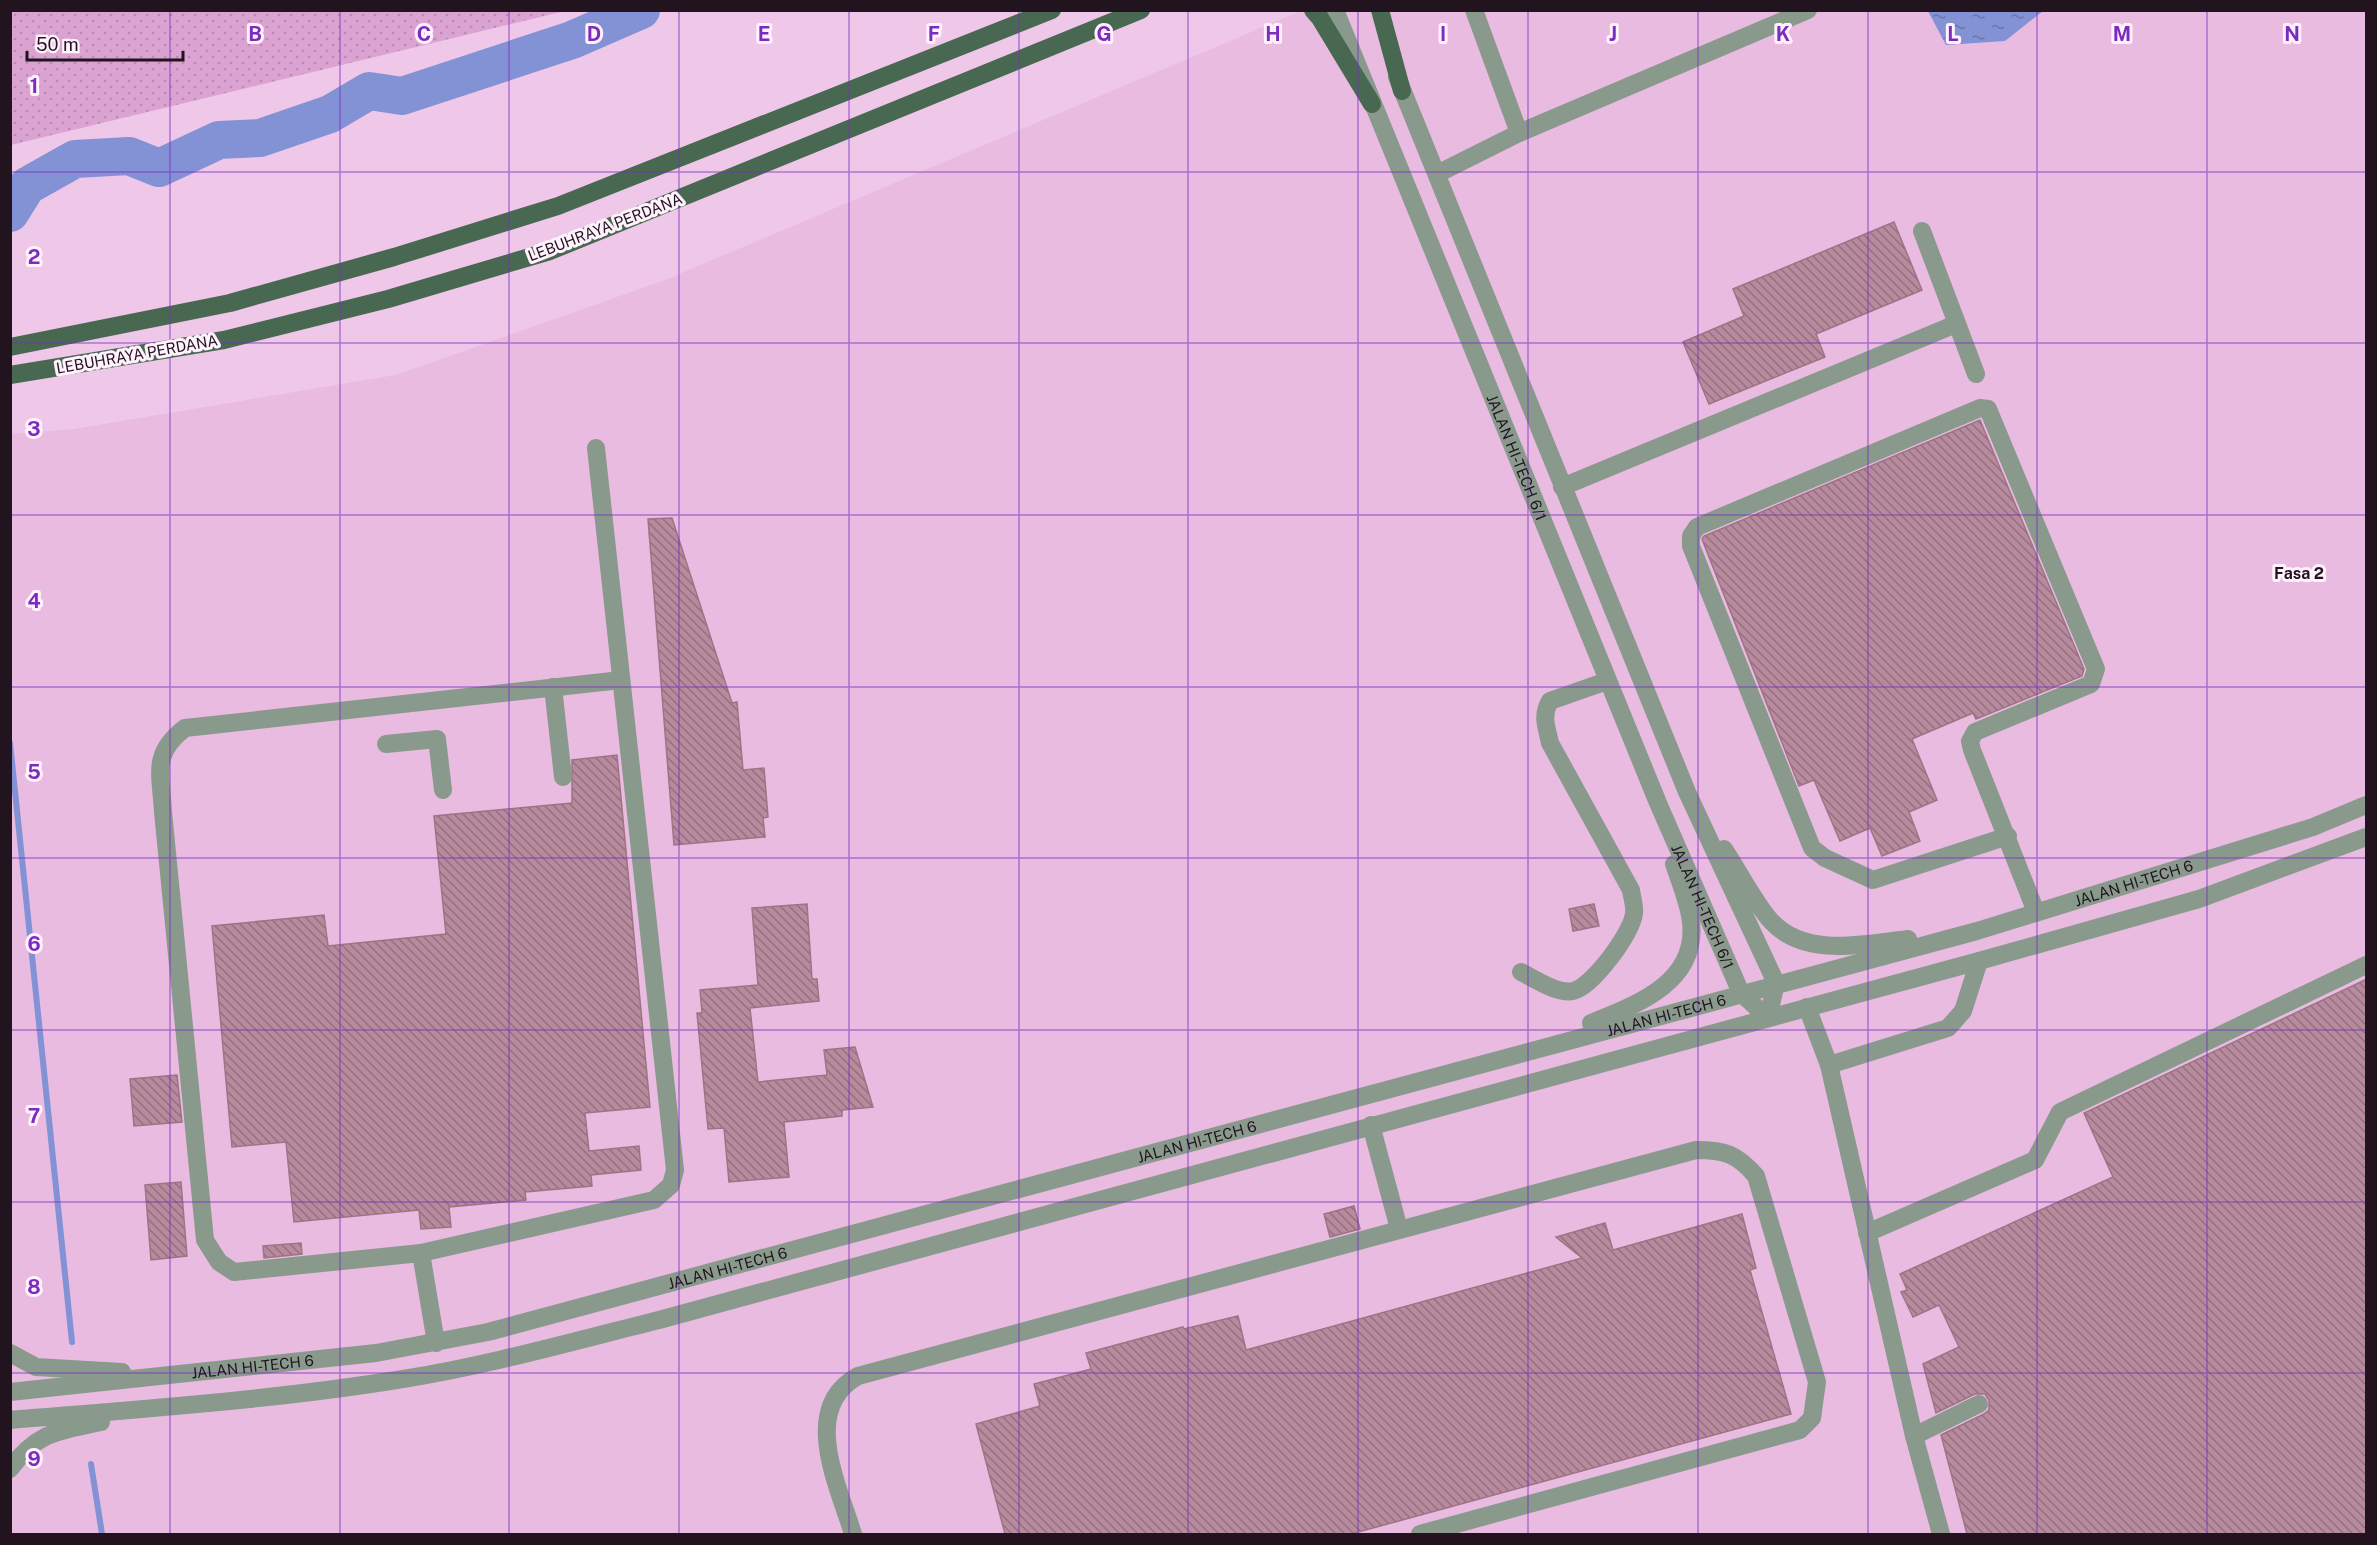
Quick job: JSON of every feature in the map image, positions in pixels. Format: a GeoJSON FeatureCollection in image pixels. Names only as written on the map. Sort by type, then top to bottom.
{"type":"FeatureCollection","features":[{"type":"Feature","properties":{"kind":"main road","name":"LEBUHRAYA PERDANA"},"geometry":{"type":"LineString","coordinates":[[18,346],[230,303],[394,257],[558,206],[1052,10]]}},
{"type":"Feature","properties":{"kind":"main road","name":"LEBUHRAYA PERDANA"},"geometry":{"type":"LineString","coordinates":[[10,375],[224,340],[388,298],[549,251],[1141,10]]}},
{"type":"Feature","properties":{"kind":"main road"},"geometry":{"type":"LineString","coordinates":[[1313,10],[1372,104]]}},
{"type":"Feature","properties":{"kind":"main road"},"geometry":{"type":"LineString","coordinates":[[1380,10],[1402,91]]}},
{"type":"Feature","properties":{"kind":"street","name":"JALAN HI-TECH 6/1"},"geometry":{"type":"LineString","coordinates":[[1335,10],[1658,803],[1741,993],[1768,1018]]}},
{"type":"Feature","properties":{"kind":"street"},"geometry":{"type":"LineString","coordinates":[[1372,10],[1402,91],[1687,792],[1776,983],[1768,1018]]}},
{"type":"Feature","properties":{"kind":"street"},"geometry":{"type":"LineString","coordinates":[[1474,10],[1520,133]]}},
{"type":"Feature","properties":{"kind":"street"},"geometry":{"type":"LineString","coordinates":[[1437,174],[1520,133],[1808,10]]}},
{"type":"Feature","properties":{"kind":"street"},"geometry":{"type":"LineString","coordinates":[[1922,231],[1976,374]]}},
{"type":"Feature","properties":{"kind":"street"},"geometry":{"type":"LineString","coordinates":[[1562,487],[1956,324]]}},
{"type":"Feature","properties":{"kind":"street"},"geometry":{"type":"LineString","coordinates":[[2008,836],[1873,880],[1824,858],[1812,848],[1690,546],[1690,536],[1697,526],[1980,408],[1988,410],[2096,669],[2091,684],[1975,732],[1970,741],[1972,750],[2008,836],[2036,912]]}},
{"type":"Feature","properties":{"kind":"street"},"geometry":{"type":"LineString","coordinates":[[596,448],[675,1170],[671,1185],[654,1200],[421,1253],[234,1272],[219,1262],[205,1240],[163,812],[160,758],[170,739],[185,728],[621,680]]}},
{"type":"Feature","properties":{"kind":"street"},"geometry":{"type":"LineString","coordinates":[[1521,972],[1560,990],[1573,991],[1587,983],[1628,934],[1634,914],[1631,890],[1550,743],[1545,721],[1545,710],[1550,701],[1607,681]]}},
{"type":"Feature","properties":{"kind":"street"},"geometry":{"type":"LineString","coordinates":[[553,687],[563,777]]}},
{"type":"Feature","properties":{"kind":"street"},"geometry":{"type":"LineString","coordinates":[[386,744],[438,739],[443,790]]}},
{"type":"Feature","properties":{"kind":"street"},"geometry":{"type":"LineString","coordinates":[[1687,792],[1772,922],[1810,943],[1837,948],[1977,931]]}},
{"type":"Feature","properties":{"kind":"street"},"geometry":{"type":"LineString","coordinates":[[1526,1051],[1640,1003],[1665,987],[1681,968],[1689,945],[1691,923],[1658,803]]}},
{"type":"Feature","properties":{"kind":"street","name":"JALAN HI-TECH 6"},"geometry":{"type":"LineString","coordinates":[[10,1392],[376,1353],[436,1343],[1977,931],[2313,827],[2367,805]]}},
{"type":"Feature","properties":{"kind":"street","name":"JALAN HI-TECH 6"},"geometry":{"type":"LineString","coordinates":[[10,1420],[173,1407],[403,1379],[488,1363],[659,1320],[1979,961],[2199,899],[2367,837]]}},
{"type":"Feature","properties":{"kind":"street"},"geometry":{"type":"LineString","coordinates":[[1829,1065],[1948,1028],[1963,1011],[1979,961]]}},
{"type":"Feature","properties":{"kind":"street"},"geometry":{"type":"LineString","coordinates":[[1867,1233],[2035,1160],[2060,1112],[2367,965]]}},
{"type":"Feature","properties":{"kind":"street"},"geometry":{"type":"LineString","coordinates":[[1807,1006],[1829,1065],[1914,1436],[1941,1534]]}},
{"type":"Feature","properties":{"kind":"street"},"geometry":{"type":"LineString","coordinates":[[1371,1125],[1399,1229]]}},
{"type":"Feature","properties":{"kind":"street"},"geometry":{"type":"LineString","coordinates":[[853,1534],[827,1443],[827,1414],[846,1382],[858,1376],[1696,1150],[1718,1150],[1742,1160],[1756,1176],[1817,1382],[1812,1418],[1800,1430],[1420,1534]]}},
{"type":"Feature","properties":{"kind":"street"},"geometry":{"type":"LineString","coordinates":[[421,1253],[436,1343]]}},
{"type":"Feature","properties":{"kind":"street"},"geometry":{"type":"LineString","coordinates":[[10,1353],[36,1367],[174,1376]]}},
{"type":"Feature","properties":{"kind":"street"},"geometry":{"type":"LineString","coordinates":[[1914,1436],[1979,1404]]}},
{"type":"Feature","properties":{"kind":"street"},"geometry":{"type":"LineString","coordinates":[[10,1469],[20,1455],[46,1434],[173,1407]]}},
{"type":"Feature","properties":{"kind":"shaded area"},"geometry":{"type":"Polygon","coordinates":[[[11,10],[565,10],[565,11],[11,145],[11,10]]]}},
{"type":"Feature","properties":{"kind":"shaded area"},"geometry":{"type":"Polygon","coordinates":[[[1301,11],[2366,11],[2366,1534],[11,1534],[11,434],[74,429],[396,375],[665,280],[1301,11]]]}},
{"type":"Feature","properties":{"kind":"water"},"geometry":{"type":"Polygon","coordinates":[[[1928,11],[2043,11],[2005,41],[1946,45],[1928,11]]]}},
{"type":"Feature","properties":{"kind":"building"},"geometry":{"type":"Polygon","coordinates":[[[1894,222],[1922,290],[1816,334],[1825,357],[1709,404],[1683,342],[1744,316],[1733,289],[1894,222]]]}},
{"type":"Feature","properties":{"kind":"building"},"geometry":{"type":"Polygon","coordinates":[[[1980,420],[2084,669],[2082,676],[1976,719],[1973,713],[1912,739],[1937,800],[1909,812],[1920,841],[1882,856],[1870,828],[1840,841],[1814,780],[1799,786],[1702,539],[1704,536],[1980,420]]]}},
{"type":"Feature","properties":{"kind":"building"},"geometry":{"type":"Polygon","coordinates":[[[672,518],[732,703],[737,702],[743,770],[764,768],[768,817],[763,818],[765,837],[674,845],[648,519],[672,518]]]}},
{"type":"Feature","properties":{"kind":"building"},"geometry":{"type":"Polygon","coordinates":[[[617,755],[650,1107],[585,1113],[589,1151],[639,1146],[641,1170],[591,1175],[592,1186],[525,1192],[526,1200],[449,1207],[451,1227],[421,1229],[419,1210],[294,1222],[286,1142],[232,1147],[212,926],[324,915],[328,946],[446,934],[434,816],[572,803],[572,760],[617,755]]]}},
{"type":"Feature","properties":{"kind":"building"},"geometry":{"type":"Polygon","coordinates":[[[807,904],[812,979],[817,979],[819,1001],[750,1008],[758,1082],[827,1075],[824,1050],[855,1047],[873,1107],[842,1110],[842,1116],[784,1122],[789,1177],[729,1182],[724,1128],[708,1129],[697,1013],[702,1013],[700,990],[758,985],[752,908],[807,904]]]}},
{"type":"Feature","properties":{"kind":"building"},"geometry":{"type":"Polygon","coordinates":[[[1594,904],[1599,926],[1573,931],[1569,909],[1594,904]]]}},
{"type":"Feature","properties":{"kind":"building"},"geometry":{"type":"Polygon","coordinates":[[[2367,979],[2367,1534],[1967,1534],[1941,1435],[1984,1414],[1989,1410],[1989,1400],[1985,1394],[1975,1394],[1936,1413],[1923,1364],[1959,1347],[1939,1305],[1913,1317],[1901,1292],[1907,1290],[1900,1274],[2113,1177],[2084,1113],[2367,979]]]}},
{"type":"Feature","properties":{"kind":"building"},"geometry":{"type":"Polygon","coordinates":[[[177,1075],[182,1122],[134,1126],[130,1079],[177,1075]]]}},
{"type":"Feature","properties":{"kind":"building"},"geometry":{"type":"Polygon","coordinates":[[[181,1182],[187,1256],[151,1260],[145,1185],[181,1182]]]}},
{"type":"Feature","properties":{"kind":"building"},"geometry":{"type":"Polygon","coordinates":[[[1354,1206],[1360,1229],[1330,1237],[1324,1214],[1354,1206]]]}},
{"type":"Feature","properties":{"kind":"building"},"geometry":{"type":"Polygon","coordinates":[[[1742,1214],[1756,1268],[1750,1270],[1791,1414],[1351,1534],[1005,1534],[976,1424],[1040,1406],[1034,1384],[1091,1369],[1086,1353],[1183,1327],[1184,1329],[1238,1316],[1246,1350],[1582,1258],[1556,1237],[1605,1223],[1613,1250],[1742,1214]]]}},
{"type":"Feature","properties":{"kind":"building"},"geometry":{"type":"Polygon","coordinates":[[[301,1243],[302,1254],[264,1258],[263,1246],[301,1243]]]}},
{"type":"Feature","properties":{"kind":"waterway"},"geometry":{"type":"LineString","coordinates":[[10,213],[27,186],[75,159],[129,156],[159,168],[219,140],[260,138],[330,114],[369,91],[402,96],[572,40],[641,10]]}},
{"type":"Feature","properties":{"kind":"waterway"},"geometry":{"type":"LineString","coordinates":[[10,743],[72,1342]]}},
{"type":"Feature","properties":{"kind":"waterway"},"geometry":{"type":"LineString","coordinates":[[91,1464],[102,1534]]}},
{"type":"Feature","properties":{"kind":"district","name":"Fasa 2"},"geometry":{"type":"Point","coordinates":[2299,573]}}]}
